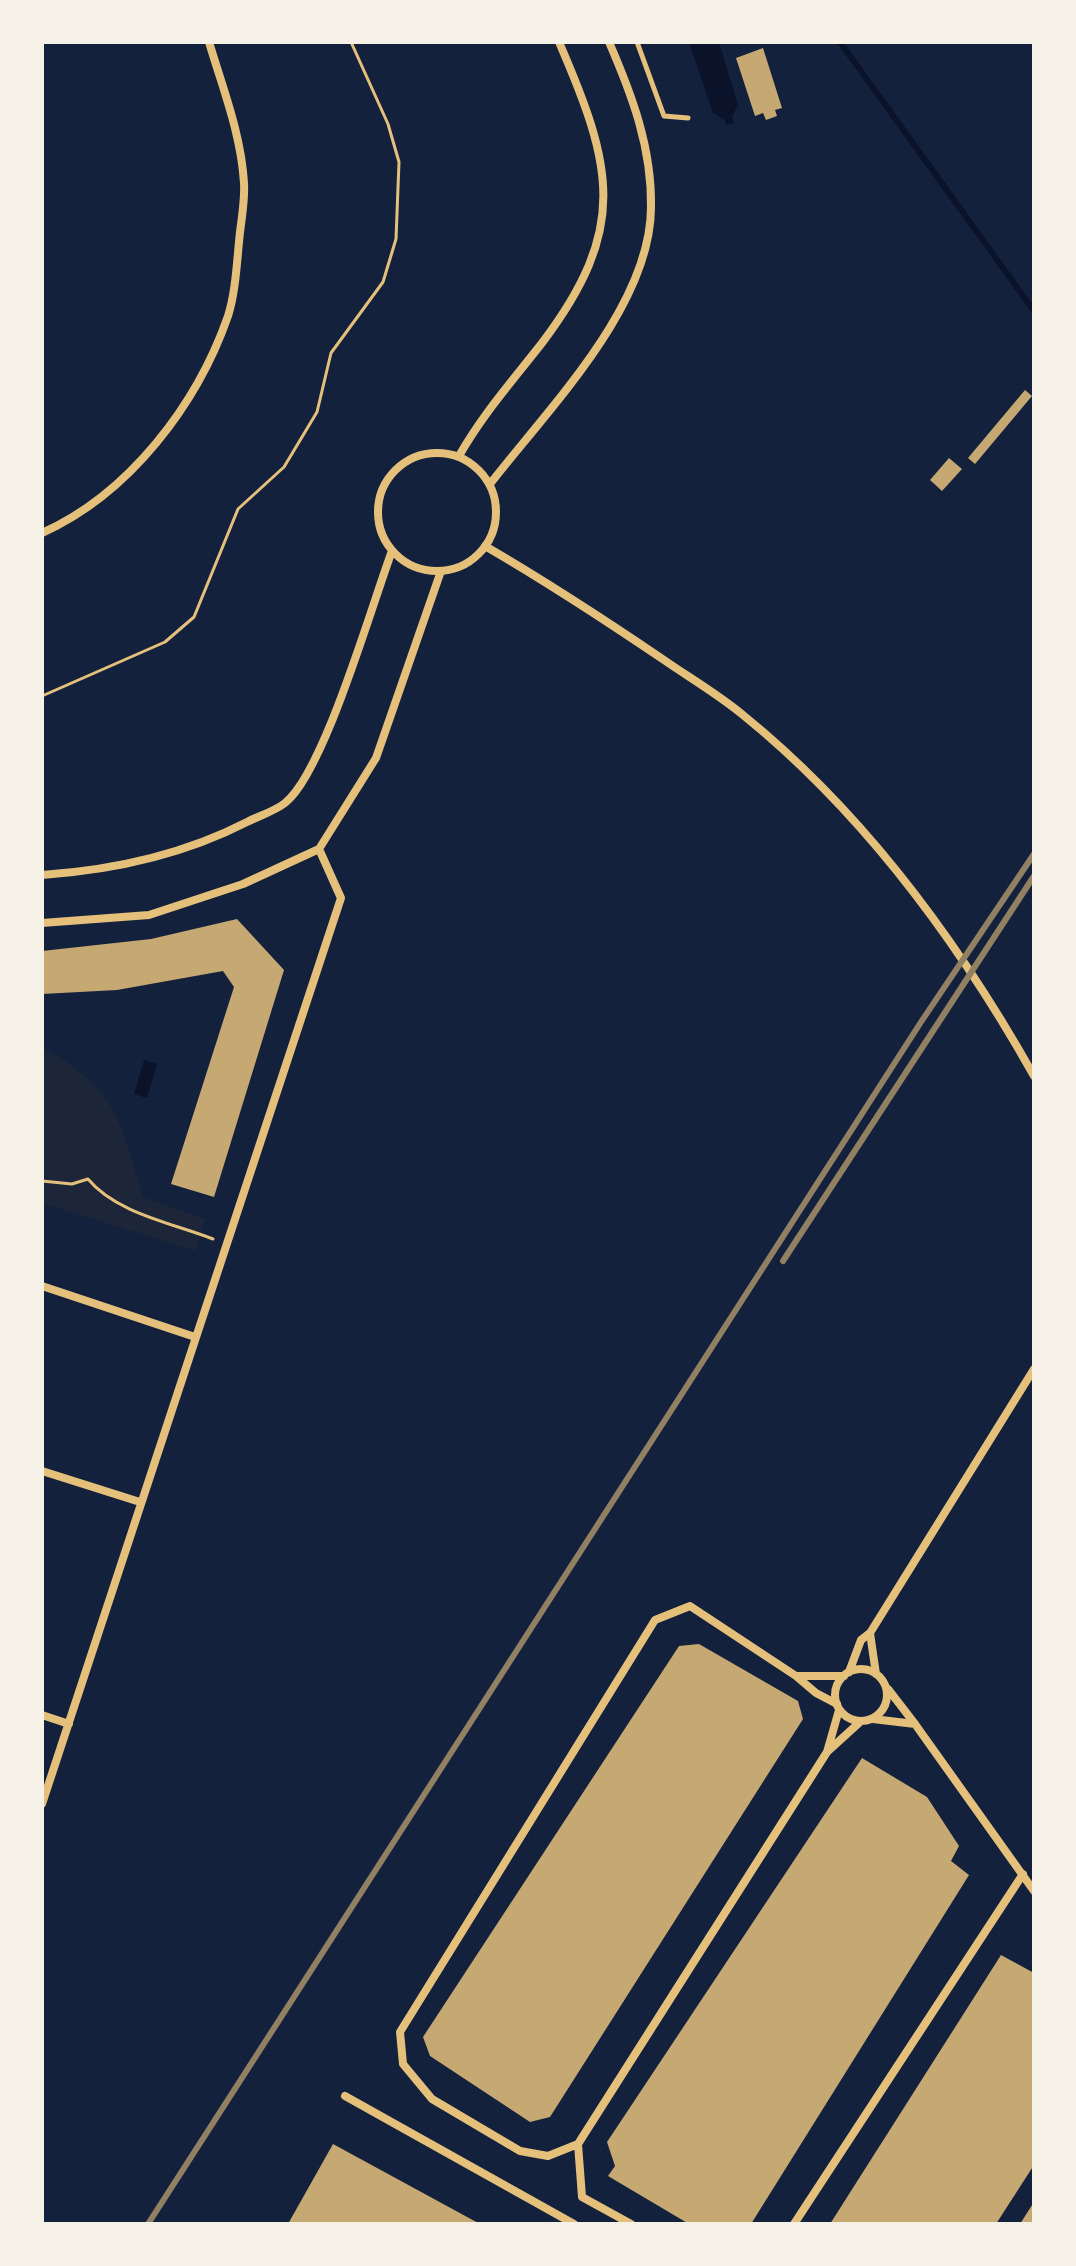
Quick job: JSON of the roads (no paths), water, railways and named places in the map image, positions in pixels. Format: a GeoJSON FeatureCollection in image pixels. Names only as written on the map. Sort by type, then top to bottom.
{"type":"FeatureCollection","features":[{"type":"Feature","properties":{"kind":"street"},"geometry":{"type":"LineString","coordinates":[[42,533],[61,524],[122,479],[168,429],[204,370],[228,314],[245,185],[233,114],[209,42]]}},
{"type":"Feature","properties":{"kind":"street"},"geometry":{"type":"LineString","coordinates":[[459,456],[476,425],[565,310],[593,261],[603,218],[604,170],[593,130],[559,42]]}},
{"type":"Feature","properties":{"kind":"street"},"geometry":{"type":"LineString","coordinates":[[490,484],[604,339],[626,300],[642,259],[652,210],[650,171],[643,132],[609,42]]}},
{"type":"Feature","properties":{"kind":"street"},"geometry":{"type":"LineString","coordinates":[[439,452],[459,456],[482,472],[490,484],[496,502],[496,522],[485,546],[461,567],[441,571],[423,570],[392,551],[382,534],[377,515],[379,495],[388,477],[402,463],[420,454],[439,452]]}},
{"type":"Feature","properties":{"kind":"street"},"geometry":{"type":"LineString","coordinates":[[485,546],[559,589],[743,715],[849,814],[892,862],[1007,1028],[1034,1076]]}},
{"type":"Feature","properties":{"kind":"street"},"geometry":{"type":"LineString","coordinates":[[42,875],[95,871],[202,846],[286,802],[310,770],[340,700],[392,551]]}},
{"type":"Feature","properties":{"kind":"street"},"geometry":{"type":"LineString","coordinates":[[42,923],[149,915],[243,884],[319,849],[376,758],[441,571]]}},
{"type":"Feature","properties":{"kind":"street"},"geometry":{"type":"LineString","coordinates":[[42,1804],[341,898],[319,849]]}},
{"type":"Feature","properties":{"kind":"street"},"geometry":{"type":"LineString","coordinates":[[42,1286],[195,1337]]}},
{"type":"Feature","properties":{"kind":"street"},"geometry":{"type":"LineString","coordinates":[[827,1752],[838,1707],[835,1690],[861,1640],[870,1633],[920,1546],[1034,1369]]}},
{"type":"Feature","properties":{"kind":"street"},"geometry":{"type":"LineString","coordinates":[[42,1471],[140,1502]]}},
{"type":"Feature","properties":{"kind":"street"},"geometry":{"type":"LineString","coordinates":[[860,1722],[690,1606],[655,1620],[400,2032],[403,2064],[432,2099],[520,2151],[548,2156],[578,2144],[827,1752],[860,1722],[872,1719],[915,1724]]}},
{"type":"Feature","properties":{"kind":"street"},"geometry":{"type":"LineString","coordinates":[[870,1633],[876,1674],[1034,1891]]}},
{"type":"Feature","properties":{"kind":"street"},"geometry":{"type":"LineString","coordinates":[[796,1676],[846,1674],[860,1669],[876,1674]]}},
{"type":"Feature","properties":{"kind":"street"},"geometry":{"type":"LineString","coordinates":[[872,1719],[887,1703],[886,1687]]}},
{"type":"Feature","properties":{"kind":"street"},"geometry":{"type":"LineString","coordinates":[[42,1715],[69,1724]]}},
{"type":"Feature","properties":{"kind":"street"},"geometry":{"type":"LineString","coordinates":[[794,2224],[1023,1874]]}},
{"type":"Feature","properties":{"kind":"street"},"geometry":{"type":"LineString","coordinates":[[345,2096],[574,2224]]}},
{"type":"Feature","properties":{"kind":"street"},"geometry":{"type":"LineString","coordinates":[[578,2144],[582,2197],[631,2224]]}},
{"type":"Feature","properties":{"kind":"lane"},"geometry":{"type":"LineString","coordinates":[[637,42],[664,116],[688,118]]}},
{"type":"Feature","properties":{"kind":"waterway"},"geometry":{"type":"LineString","coordinates":[[840,42],[1034,311]]}},
{"type":"Feature","properties":{"kind":"railway"},"geometry":{"type":"LineString","coordinates":[[148,2224],[921,1022],[1034,854]]}},
{"type":"Feature","properties":{"kind":"railway"},"geometry":{"type":"LineString","coordinates":[[783,1261],[1034,876]]}}]}
